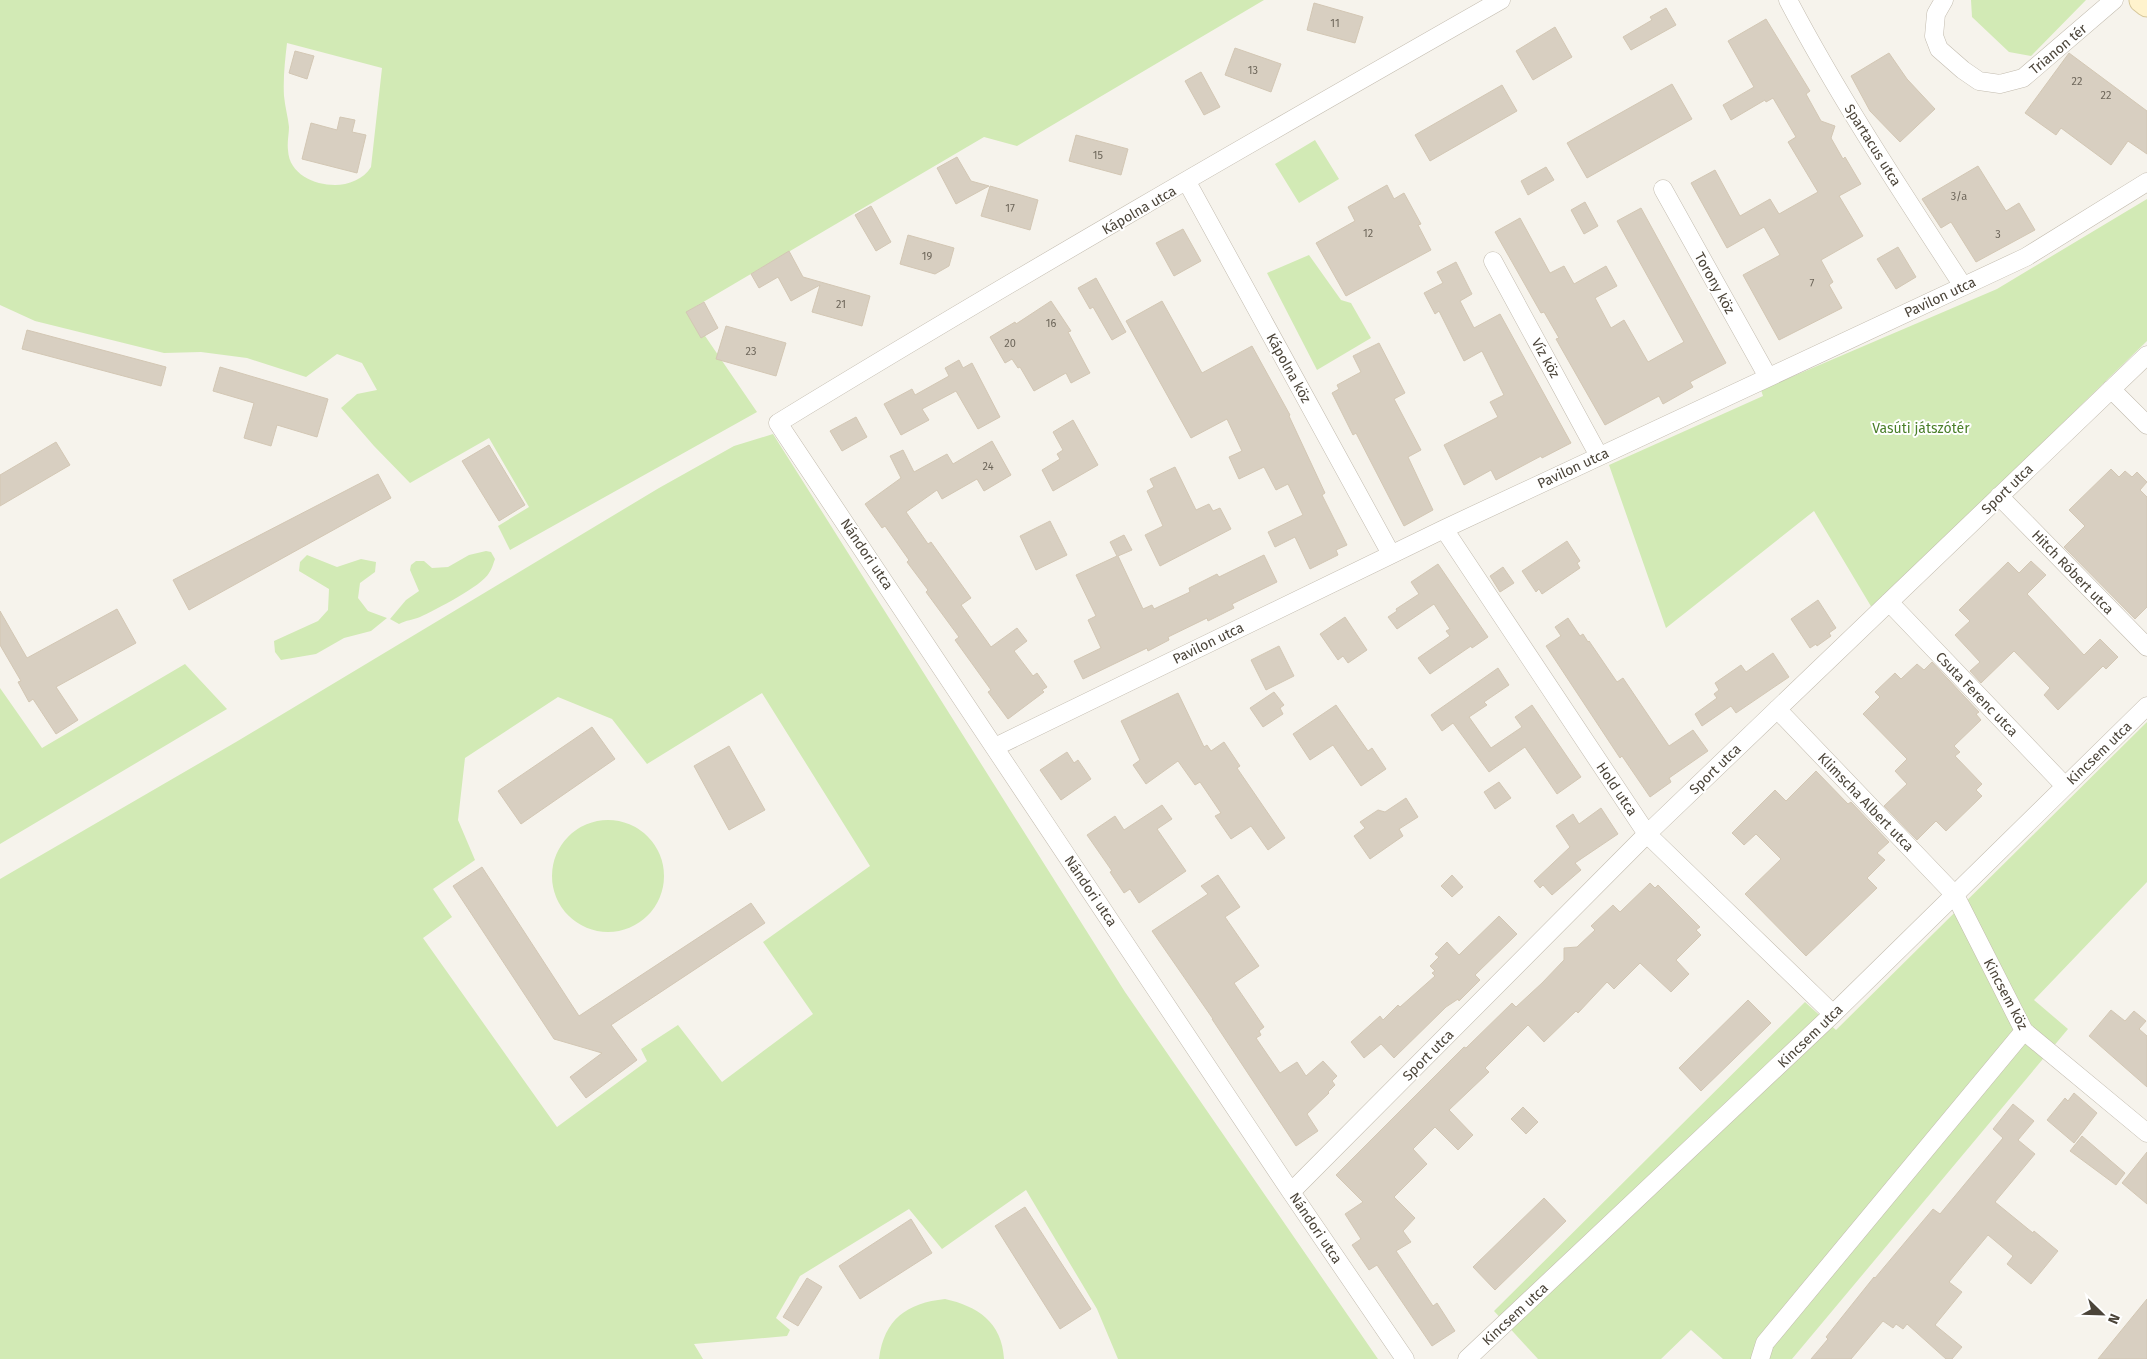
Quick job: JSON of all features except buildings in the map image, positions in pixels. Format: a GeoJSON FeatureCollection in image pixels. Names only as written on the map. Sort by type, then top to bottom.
{"type":"FeatureCollection","features":[{"type":"Feature","properties":{"kind":"street","name":"Kápolna utca"},"geometry":{"type":"LineString","coordinates":[[778,422],[890,354],[1501,0]]}},
{"type":"Feature","properties":{"kind":"street","name":"Spartacus utca"},"geometry":{"type":"LineString","coordinates":[[1788,0],[1815,52],[1887,169],[1963,286]]}},
{"type":"Feature","properties":{"kind":"street","name":"Trianon tér"},"geometry":{"type":"LineString","coordinates":[[1944,0],[1936,14],[1934,36],[1939,49],[1979,81],[2000,84],[2023,78],[2114,0]]}},
{"type":"Feature","properties":{"kind":"street"},"geometry":{"type":"LineString","coordinates":[[2142,0],[2147,4]]}},
{"type":"Feature","properties":{"kind":"street","name":"Kápolna köz"},"geometry":{"type":"LineString","coordinates":[[1187,182],[1391,554]]}},
{"type":"Feature","properties":{"kind":"street","name":"Pavilon utca"},"geometry":{"type":"LineString","coordinates":[[995,747],[1391,554],[2026,258],[2147,182]]}},
{"type":"Feature","properties":{"kind":"street","name":"Torony köz"},"geometry":{"type":"LineString","coordinates":[[1663,189],[1768,377]]}},
{"type":"Feature","properties":{"kind":"street","name":"Víz köz"},"geometry":{"type":"LineString","coordinates":[[1492,261],[1599,456]]}},
{"type":"Feature","properties":{"kind":"street","name":"Sport utca"},"geometry":{"type":"LineString","coordinates":[[1291,1192],[1647,834],[2147,355]]}},
{"type":"Feature","properties":{"kind":"street"},"geometry":{"type":"LineString","coordinates":[[2111,389],[2147,425]]}},
{"type":"Feature","properties":{"kind":"street","name":"Nándori utca"},"geometry":{"type":"LineString","coordinates":[[778,422],[1291,1192],[1405,1359]]}},
{"type":"Feature","properties":{"kind":"street","name":"Hitch Róbert utca"},"geometry":{"type":"LineString","coordinates":[[1999,496],[2147,647]]}},
{"type":"Feature","properties":{"kind":"street","name":"Hold utca"},"geometry":{"type":"LineString","coordinates":[[1444,529],[1647,834],[1833,1014]]}},
{"type":"Feature","properties":{"kind":"street","name":"Csuta Ferenc utca"},"geometry":{"type":"LineString","coordinates":[[1888,602],[2065,786]]}},
{"type":"Feature","properties":{"kind":"street","name":"Kincsem utca"},"geometry":{"type":"LineString","coordinates":[[1467,1359],[1833,1014],[2147,706]]}},
{"type":"Feature","properties":{"kind":"street","name":"Klimscha Albert utca"},"geometry":{"type":"LineString","coordinates":[[1777,709],[1955,895]]}},
{"type":"Feature","properties":{"kind":"street","name":"Kincsem köz"},"geometry":{"type":"LineString","coordinates":[[1955,895],[2024,1031],[2147,1133]]}},
{"type":"Feature","properties":{"kind":"street"},"geometry":{"type":"LineString","coordinates":[[1760,1359],[1765,1343],[2024,1031]]}},
{"type":"Feature","properties":{"kind":"green space"},"geometry":{"type":"Polygon","coordinates":[[[0,0],[1264,0],[1017,146],[984,137],[688,311],[757,412],[510,550],[498,526],[529,507],[489,438],[410,483],[341,408],[357,394],[377,390],[362,363],[337,354],[306,377],[247,358],[201,352],[164,353],[35,321],[0,305],[0,0]],[[287,43],[284,70],[284,100],[289,127],[288,150],[289,158],[298,172],[319,183],[340,185],[355,180],[368,171],[371,167],[382,68],[287,43]]]}},
{"type":"Feature","properties":{"kind":"green space"},"geometry":{"type":"Polygon","coordinates":[[[1971,0],[2086,0],[2031,56],[2009,52],[1972,17],[1971,0]]]}},
{"type":"Feature","properties":{"kind":"green space"},"geometry":{"type":"Polygon","coordinates":[[[1315,140],[1339,179],[1299,203],[1275,164],[1315,140]]]}},
{"type":"Feature","properties":{"kind":"green space","name":"Vasúti játszótér"},"geometry":{"type":"Polygon","coordinates":[[[2147,199],[2147,341],[1872,608],[1814,511],[1666,628],[1609,465],[1763,396],[1761,390],[1997,289],[2147,199]]]}},
{"type":"Feature","properties":{"kind":"green space"},"geometry":{"type":"Polygon","coordinates":[[[1309,255],[1341,300],[1351,303],[1371,338],[1317,370],[1267,273],[1309,255]]]}},
{"type":"Feature","properties":{"kind":"green space"},"geometry":{"type":"Polygon","coordinates":[[[773,434],[1125,992],[1378,1359],[1118,1359],[1097,1309],[1026,1190],[942,1249],[909,1209],[800,1276],[776,1318],[790,1330],[787,1336],[694,1344],[703,1359],[0,1359],[0,879],[236,742],[659,488],[734,446],[773,434]],[[762,693],[647,764],[612,719],[558,697],[465,758],[458,820],[475,860],[433,889],[452,917],[423,938],[557,1127],[647,1061],[641,1049],[678,1025],[722,1082],[813,1014],[763,942],[870,866],[762,693]]]}},
{"type":"Feature","properties":{"kind":"green space"},"geometry":{"type":"Polygon","coordinates":[[[486,551],[491,552],[495,559],[489,573],[477,584],[458,597],[420,617],[399,624],[390,619],[406,600],[419,591],[410,570],[411,565],[416,561],[424,561],[432,568],[448,567],[469,555],[486,551]]]}},
{"type":"Feature","properties":{"kind":"green space"},"geometry":{"type":"Polygon","coordinates":[[[307,555],[337,567],[361,559],[376,562],[375,572],[360,583],[358,598],[368,611],[387,618],[371,631],[344,638],[316,654],[281,660],[275,652],[274,641],[318,621],[328,610],[329,589],[299,571],[300,562],[307,555]]]}},
{"type":"Feature","properties":{"kind":"green space"},"geometry":{"type":"Polygon","coordinates":[[[185,664],[227,709],[0,844],[0,688],[42,748],[185,664]]]}},
{"type":"Feature","properties":{"kind":"green space"},"geometry":{"type":"Polygon","coordinates":[[[2147,722],[2147,882],[2034,1000],[2068,1029],[1792,1359],[1723,1359],[1691,1330],[1661,1359],[1538,1359],[1494,1311],[1805,1002],[1836,1030],[2147,722]]]}},
{"type":"Feature","properties":{"kind":"green space"},"geometry":{"type":"Polygon","coordinates":[[[608,820],[629,824],[648,836],[660,855],[664,876],[660,897],[648,916],[629,928],[608,932],[587,928],[568,916],[556,897],[552,876],[556,855],[568,836],[587,824],[608,820]]]}},
{"type":"Feature","properties":{"kind":"green space"},"geometry":{"type":"Polygon","coordinates":[[[945,1299],[967,1306],[986,1318],[998,1335],[1004,1359],[879,1359],[886,1333],[892,1323],[909,1309],[919,1304],[945,1299]]]}}]}
